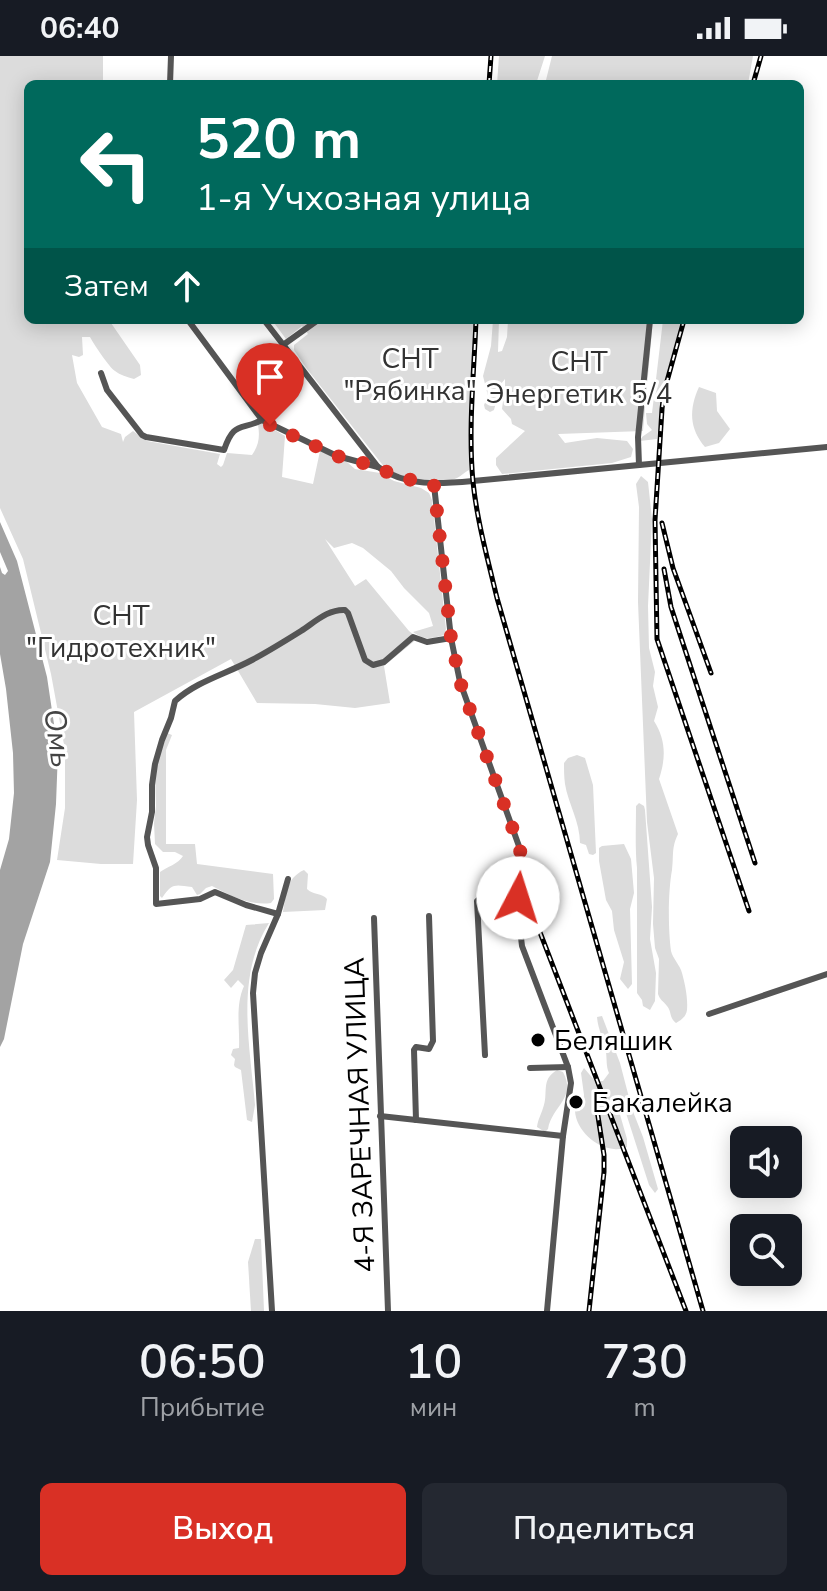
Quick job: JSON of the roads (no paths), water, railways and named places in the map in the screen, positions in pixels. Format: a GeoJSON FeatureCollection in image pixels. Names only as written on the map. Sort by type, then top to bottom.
{"type":"FeatureCollection","features":[{"type":"Feature","properties":{"kind":"street"},"geometry":{"type":"LineString","coordinates":[[170,80],[171,56]]}},
{"type":"Feature","properties":{"kind":"street"},"geometry":{"type":"LineString","coordinates":[[191,324],[262,420],[337,456],[378,467],[394,476],[434,485],[827,447]]}},
{"type":"Feature","properties":{"kind":"street"},"geometry":{"type":"LineString","coordinates":[[267,324],[378,467]]}},
{"type":"Feature","properties":{"kind":"street"},"geometry":{"type":"LineString","coordinates":[[283,345],[312,324]]}},
{"type":"Feature","properties":{"kind":"street"},"geometry":{"type":"LineString","coordinates":[[639,465],[638,437],[650,324]]}},
{"type":"Feature","properties":{"kind":"street"},"geometry":{"type":"LineString","coordinates":[[101,373],[107,390],[146,437],[224,450],[228,438],[237,428],[262,420]]}},
{"type":"Feature","properties":{"kind":"street"},"geometry":{"type":"LineString","coordinates":[[434,485],[451,638],[460,682],[520,849],[522,870],[518,928],[571,1083],[563,1136],[547,1311]]}},
{"type":"Feature","properties":{"kind":"street"},"geometry":{"type":"LineString","coordinates":[[278,914],[215,892],[200,899],[156,904],[156,868],[147,837],[155,764],[175,701],[201,683],[252,660],[334,610],[348,613],[365,660],[373,665],[384,662],[413,637],[427,642],[451,638]]}},
{"type":"Feature","properties":{"kind":"street"},"geometry":{"type":"LineString","coordinates":[[272,1311],[253,993],[261,953],[278,914],[288,879]]}},
{"type":"Feature","properties":{"kind":"street"},"geometry":{"type":"LineString","coordinates":[[485,1055],[477,901],[483,896],[520,884]]}},
{"type":"Feature","properties":{"kind":"street"},"geometry":{"type":"LineString","coordinates":[[416,1120],[414,1050],[416,1047],[429,1049],[433,1041],[429,916]]}},
{"type":"Feature","properties":{"kind":"street","name":"4-Я ЗАРЕЧНАЯ УЛИЦА"},"geometry":{"type":"LineString","coordinates":[[374,918],[388,1311]]}},
{"type":"Feature","properties":{"kind":"street"},"geometry":{"type":"LineString","coordinates":[[709,1014],[827,974]]}},
{"type":"Feature","properties":{"kind":"street"},"geometry":{"type":"LineString","coordinates":[[530,1068],[568,1067]]}},
{"type":"Feature","properties":{"kind":"street"},"geometry":{"type":"LineString","coordinates":[[380,1116],[563,1136]]}},
{"type":"Feature","properties":{"kind":"railway"},"geometry":{"type":"LineString","coordinates":[[489,80],[491,56]]}},
{"type":"Feature","properties":{"kind":"railway"},"geometry":{"type":"LineString","coordinates":[[754,80],[761,56]]}},
{"type":"Feature","properties":{"kind":"railway"},"geometry":{"type":"LineString","coordinates":[[476,324],[472,462],[483,540],[497,598],[703,1311]]}},
{"type":"Feature","properties":{"kind":"railway"},"geometry":{"type":"LineString","coordinates":[[683,324],[662,409],[655,520],[657,639],[749,911]]}},
{"type":"Feature","properties":{"kind":"railway"},"geometry":{"type":"LineString","coordinates":[[662,523],[673,568],[711,673]]}},
{"type":"Feature","properties":{"kind":"railway"},"geometry":{"type":"LineString","coordinates":[[664,569],[671,607],[755,863]]}},
{"type":"Feature","properties":{"kind":"railway"},"geometry":{"type":"LineString","coordinates":[[536,922],[686,1311]]}},
{"type":"Feature","properties":{"kind":"railway"},"geometry":{"type":"LineString","coordinates":[[589,1311],[604,1172],[595,1097]]}},
{"type":"Feature","properties":{"kind":"place","name":"Беляшик"},"geometry":{"type":"Point","coordinates":[538,1040]}},
{"type":"Feature","properties":{"kind":"place","name":"Бакалейка"},"geometry":{"type":"Point","coordinates":[576,1102]}},
{"type":"Feature","properties":{"kind":"park label","name":"СНТ \"Рябинка\""},"geometry":{"type":"Point","coordinates":[410,374]}},
{"type":"Feature","properties":{"kind":"park label","name":"СНТ Энергетик 5/4"},"geometry":{"type":"Point","coordinates":[579,377]}},
{"type":"Feature","properties":{"kind":"park label","name":"СНТ \"Гидротехник\""},"geometry":{"type":"Point","coordinates":[121,631]}},
{"type":"Feature","properties":{"kind":"water label","name":"Омь"},"geometry":{"type":"Point","coordinates":[58,738]}}]}
